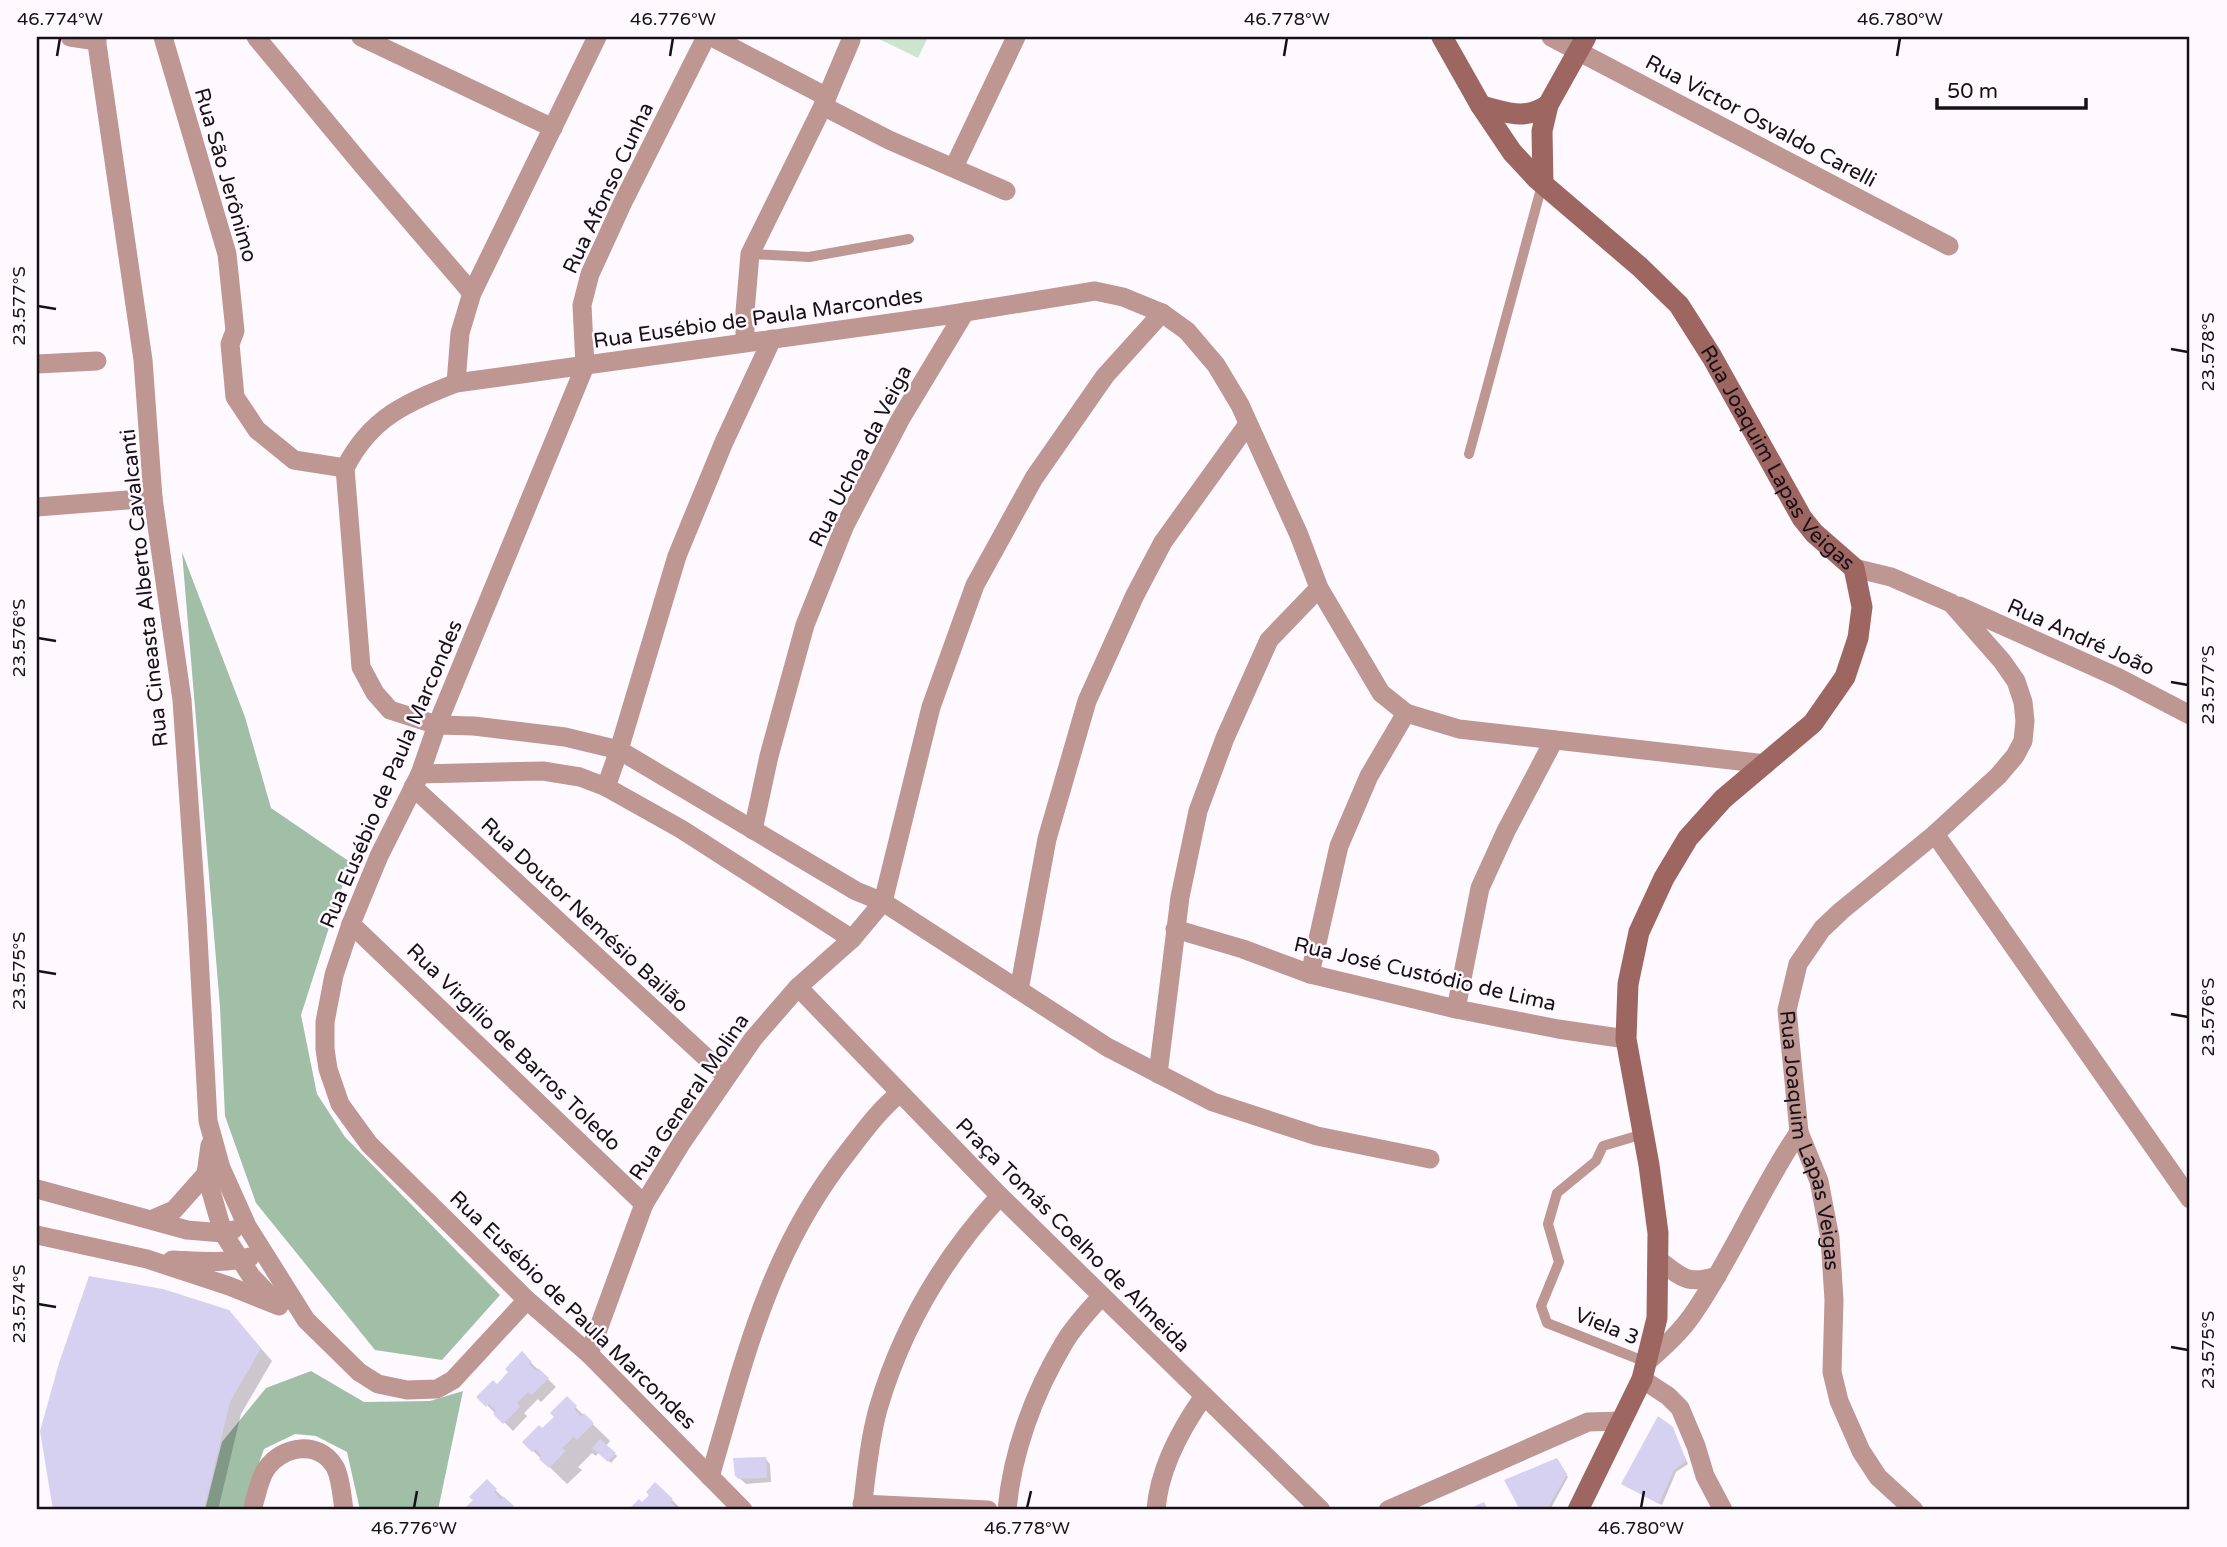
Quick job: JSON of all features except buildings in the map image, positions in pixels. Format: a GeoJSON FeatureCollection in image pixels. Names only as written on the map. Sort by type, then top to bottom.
{"type":"FeatureCollection","features":[{"type":"Feature","properties":{"kind":"main road","name":"Rua Joaquim Lapas Veigas"},"geometry":{"type":"LineString","coordinates":[[1442,37],[1481,106],[1512,152],[1543,184],[1655,280],[1679,305],[1712,357],[1802,518],[1814,533],[1854,568]]}},
{"type":"Feature","properties":{"kind":"main road"},"geometry":{"type":"LineString","coordinates":[[1543,184],[1542,131],[1548,106],[1582,43]]}},
{"type":"Feature","properties":{"kind":"main road"},"geometry":{"type":"LineString","coordinates":[[1481,106],[1525,116],[1548,106]]}},
{"type":"Feature","properties":{"kind":"main road"},"geometry":{"type":"LineString","coordinates":[[1578,1510],[1644,1371],[1657,1318],[1660,1261],[1658,1233],[1626,1039],[1628,984],[1639,932],[1664,878],[1688,838],[1723,799],[1813,723],[1845,677],[1858,638],[1861,607],[1854,568]]}},
{"type":"Feature","properties":{"kind":"street"},"geometry":{"type":"LineString","coordinates":[[70,37],[97,39]]}},
{"type":"Feature","properties":{"kind":"street","name":"Rua São Jerônimo"},"geometry":{"type":"LineString","coordinates":[[163,37],[227,254],[235,331],[230,344],[235,397],[257,430],[294,460],[345,468]]}},
{"type":"Feature","properties":{"kind":"street"},"geometry":{"type":"LineString","coordinates":[[257,37],[472,293]]}},
{"type":"Feature","properties":{"kind":"street"},"geometry":{"type":"LineString","coordinates":[[360,37],[553,128]]}},
{"type":"Feature","properties":{"kind":"street"},"geometry":{"type":"LineString","coordinates":[[456,383],[460,333],[472,293],[597,37]]}},
{"type":"Feature","properties":{"kind":"street","name":"Rua Afonso Cunha"},"geometry":{"type":"LineString","coordinates":[[584,366],[582,305],[590,274],[706,37]]}},
{"type":"Feature","properties":{"kind":"street"},"geometry":{"type":"LineString","coordinates":[[712,37],[889,140],[1006,191]]}},
{"type":"Feature","properties":{"kind":"street"},"geometry":{"type":"LineString","coordinates":[[954,167],[1016,37]]}},
{"type":"Feature","properties":{"kind":"street","name":"Rua Victor Osvaldo Carelli"},"geometry":{"type":"LineString","coordinates":[[1551,37],[1582,43],[1949,246]]}},
{"type":"Feature","properties":{"kind":"street","name":"Rua Cineasta Alberto Cavalcanti"},"geometry":{"type":"LineString","coordinates":[[97,39],[143,360],[153,498],[182,701],[211,1137],[228,1186],[262,1253],[306,1320],[368,1379],[378,1384],[421,1391],[437,1389],[453,1380],[527,1300]]}},
{"type":"Feature","properties":{"kind":"street"},"geometry":{"type":"LineString","coordinates":[[745,342],[750,254],[825,102],[851,40]]}},
{"type":"Feature","properties":{"kind":"street","name":"Rua Eusébio de Paula Marcondes"},"geometry":{"type":"LineString","coordinates":[[743,1510],[589,1354],[527,1300],[369,1143],[340,1104],[328,1069],[325,1049],[325,1022],[334,975],[351,924],[379,856],[416,780],[584,366],[1095,292],[1123,297],[1162,313],[1187,331],[1216,365],[1240,405],[1299,536],[1319,588],[1381,693],[1406,713],[1459,729],[1766,764]]}},
{"type":"Feature","properties":{"kind":"street","name":"Rua Uchoa da Veiga"},"geometry":{"type":"LineString","coordinates":[[753,830],[769,757],[805,625],[845,525],[901,418],[965,312]]}},
{"type":"Feature","properties":{"kind":"street"},"geometry":{"type":"LineString","coordinates":[[883,902],[931,707],[975,585],[1034,478],[1073,421],[1105,376],[1162,313]]}},
{"type":"Feature","properties":{"kind":"street"},"geometry":{"type":"LineString","coordinates":[[606,787],[677,556],[724,442],[772,339]]}},
{"type":"Feature","properties":{"kind":"street"},"geometry":{"type":"LineString","coordinates":[[37,364],[97,361]]}},
{"type":"Feature","properties":{"kind":"street"},"geometry":{"type":"LineString","coordinates":[[584,366],[456,383],[406,403],[356,445],[345,468],[361,667],[375,693],[390,710],[437,725],[474,726],[565,737],[619,750],[856,891],[883,902],[1107,1047],[1213,1102],[1317,1136],[1430,1159]]}},
{"type":"Feature","properties":{"kind":"street"},"geometry":{"type":"LineString","coordinates":[[1019,990],[1047,839],[1087,701],[1135,595],[1163,542],[1248,424]]}},
{"type":"Feature","properties":{"kind":"street"},"geometry":{"type":"LineString","coordinates":[[37,507],[153,498]]}},
{"type":"Feature","properties":{"kind":"street","name":"Rua Joaquim Lapas Veigas"},"geometry":{"type":"LineString","coordinates":[[1854,568],[1891,577],[1951,603],[2016,681],[2023,702],[2025,721],[2023,741],[2015,756],[1998,776],[1935,834],[1822,929],[1798,964],[1787,1010],[1799,1132],[1819,1181],[1830,1238],[1835,1300],[1832,1372],[1839,1401],[1861,1451],[1878,1478],[1914,1510]]}},
{"type":"Feature","properties":{"kind":"street"},"geometry":{"type":"LineString","coordinates":[[1158,1074],[1175,929],[1198,811],[1225,738],[1269,640],[1319,588]]}},
{"type":"Feature","properties":{"kind":"street","name":"Rua André João"},"geometry":{"type":"LineString","coordinates":[[1951,603],[2117,677],[2190,715]]}},
{"type":"Feature","properties":{"kind":"street"},"geometry":{"type":"LineString","coordinates":[[1310,974],[1327,909],[1339,846],[1369,776],[1406,713]]}},
{"type":"Feature","properties":{"kind":"street"},"geometry":{"type":"LineString","coordinates":[[1456,1009],[1480,888],[1506,831],[1554,740]]}},
{"type":"Feature","properties":{"kind":"street"},"geometry":{"type":"LineString","coordinates":[[416,780],[543,771],[580,777],[606,787],[681,829],[852,939]]}},
{"type":"Feature","properties":{"kind":"street","name":"Rua Doutor Nemésio Bailão"},"geometry":{"type":"LineString","coordinates":[[416,780],[726,1076]]}},
{"type":"Feature","properties":{"kind":"street"},"geometry":{"type":"LineString","coordinates":[[1935,834],[2190,1199]]}},
{"type":"Feature","properties":{"kind":"street","name":"Rua General Molina"},"geometry":{"type":"LineString","coordinates":[[589,1354],[644,1204],[726,1076],[798,987],[852,939],[883,902]]}},
{"type":"Feature","properties":{"kind":"street","name":"Rua Virgílio de Barros Toledo"},"geometry":{"type":"LineString","coordinates":[[351,924],[644,1204]]}},
{"type":"Feature","properties":{"kind":"street","name":"Rua José Custódio de Lima"},"geometry":{"type":"LineString","coordinates":[[1175,929],[1310,974],[1456,1009],[1626,1039]]}},
{"type":"Feature","properties":{"kind":"street","name":"Praça Tomás Coelho de Almeida"},"geometry":{"type":"LineString","coordinates":[[798,987],[1000,1196],[1321,1510]]}},
{"type":"Feature","properties":{"kind":"street"},"geometry":{"type":"LineString","coordinates":[[710,1477],[745,1353],[792,1234],[838,1163],[881,1108],[900,1093]]}},
{"type":"Feature","properties":{"kind":"street"},"geometry":{"type":"LineString","coordinates":[[1723,1510],[1705,1476],[1680,1408],[1644,1371],[1694,1312],[1717,1276],[1776,1166],[1799,1132]]}},
{"type":"Feature","properties":{"kind":"street","name":"Rua Cineasta Alberto Cavalcanti"},"geometry":{"type":"LineString","coordinates":[[211,1137],[206,1174],[223,1233],[251,1276],[279,1306],[306,1320]]}},
{"type":"Feature","properties":{"kind":"street"},"geometry":{"type":"LineString","coordinates":[[153,1219],[174,1210],[206,1174]]}},
{"type":"Feature","properties":{"kind":"street"},"geometry":{"type":"LineString","coordinates":[[37,1189],[187,1230],[223,1233],[247,1226]]}},
{"type":"Feature","properties":{"kind":"street"},"geometry":{"type":"LineString","coordinates":[[988,1510],[862,1507],[877,1413],[903,1341],[923,1301],[948,1262],[1000,1196]]}},
{"type":"Feature","properties":{"kind":"street"},"geometry":{"type":"LineString","coordinates":[[37,1235],[147,1259],[279,1306]]}},
{"type":"Feature","properties":{"kind":"street"},"geometry":{"type":"LineString","coordinates":[[147,1259],[210,1262],[239,1260],[262,1253]]}},
{"type":"Feature","properties":{"kind":"street"},"geometry":{"type":"LineString","coordinates":[[1660,1261],[1680,1276],[1698,1282],[1717,1276]]}},
{"type":"Feature","properties":{"kind":"street"},"geometry":{"type":"LineString","coordinates":[[1007,1510],[1009,1488],[1030,1415],[1065,1342],[1101,1297]]}},
{"type":"Feature","properties":{"kind":"street"},"geometry":{"type":"LineString","coordinates":[[1156,1510],[1157,1491],[1165,1468],[1191,1415],[1204,1396]]}},
{"type":"Feature","properties":{"kind":"street"},"geometry":{"type":"LineString","coordinates":[[1388,1510],[1588,1422],[1622,1421]]}},
{"type":"Feature","properties":{"kind":"street"},"geometry":{"type":"LineString","coordinates":[[252,1510],[266,1469],[284,1452],[303,1447],[320,1453],[335,1468],[344,1510]]}},
{"type":"Feature","properties":{"kind":"lane"},"geometry":{"type":"LineString","coordinates":[[1469,454],[1543,184]]}},
{"type":"Feature","properties":{"kind":"lane"},"geometry":{"type":"LineString","coordinates":[[750,254],[809,257],[909,239]]}},
{"type":"Feature","properties":{"kind":"lane","name":"Viela 3"},"geometry":{"type":"LineString","coordinates":[[1643,1133],[1603,1146],[1596,1161],[1557,1193],[1548,1224],[1559,1262],[1541,1306],[1547,1323],[1644,1371]]}},
{"type":"Feature","properties":{"kind":"green space"},"geometry":{"type":"Polygon","coordinates":[[[875,37],[928,37],[918,58],[875,37]]]}},
{"type":"Feature","properties":{"kind":"green space"},"geometry":{"type":"Polygon","coordinates":[[[182,552],[245,717],[271,808],[350,862],[301,1015],[317,1094],[345,1137],[500,1295],[442,1360],[375,1350],[256,1203],[225,1116],[220,1007],[182,552]]]}},
{"type":"Feature","properties":{"kind":"green space"},"geometry":{"type":"Polygon","coordinates":[[[311,1371],[364,1402],[430,1401],[463,1391],[438,1510],[360,1510],[347,1452],[316,1436],[295,1434],[264,1449],[242,1510],[205,1510],[222,1442],[266,1388],[311,1371]]]}}]}
